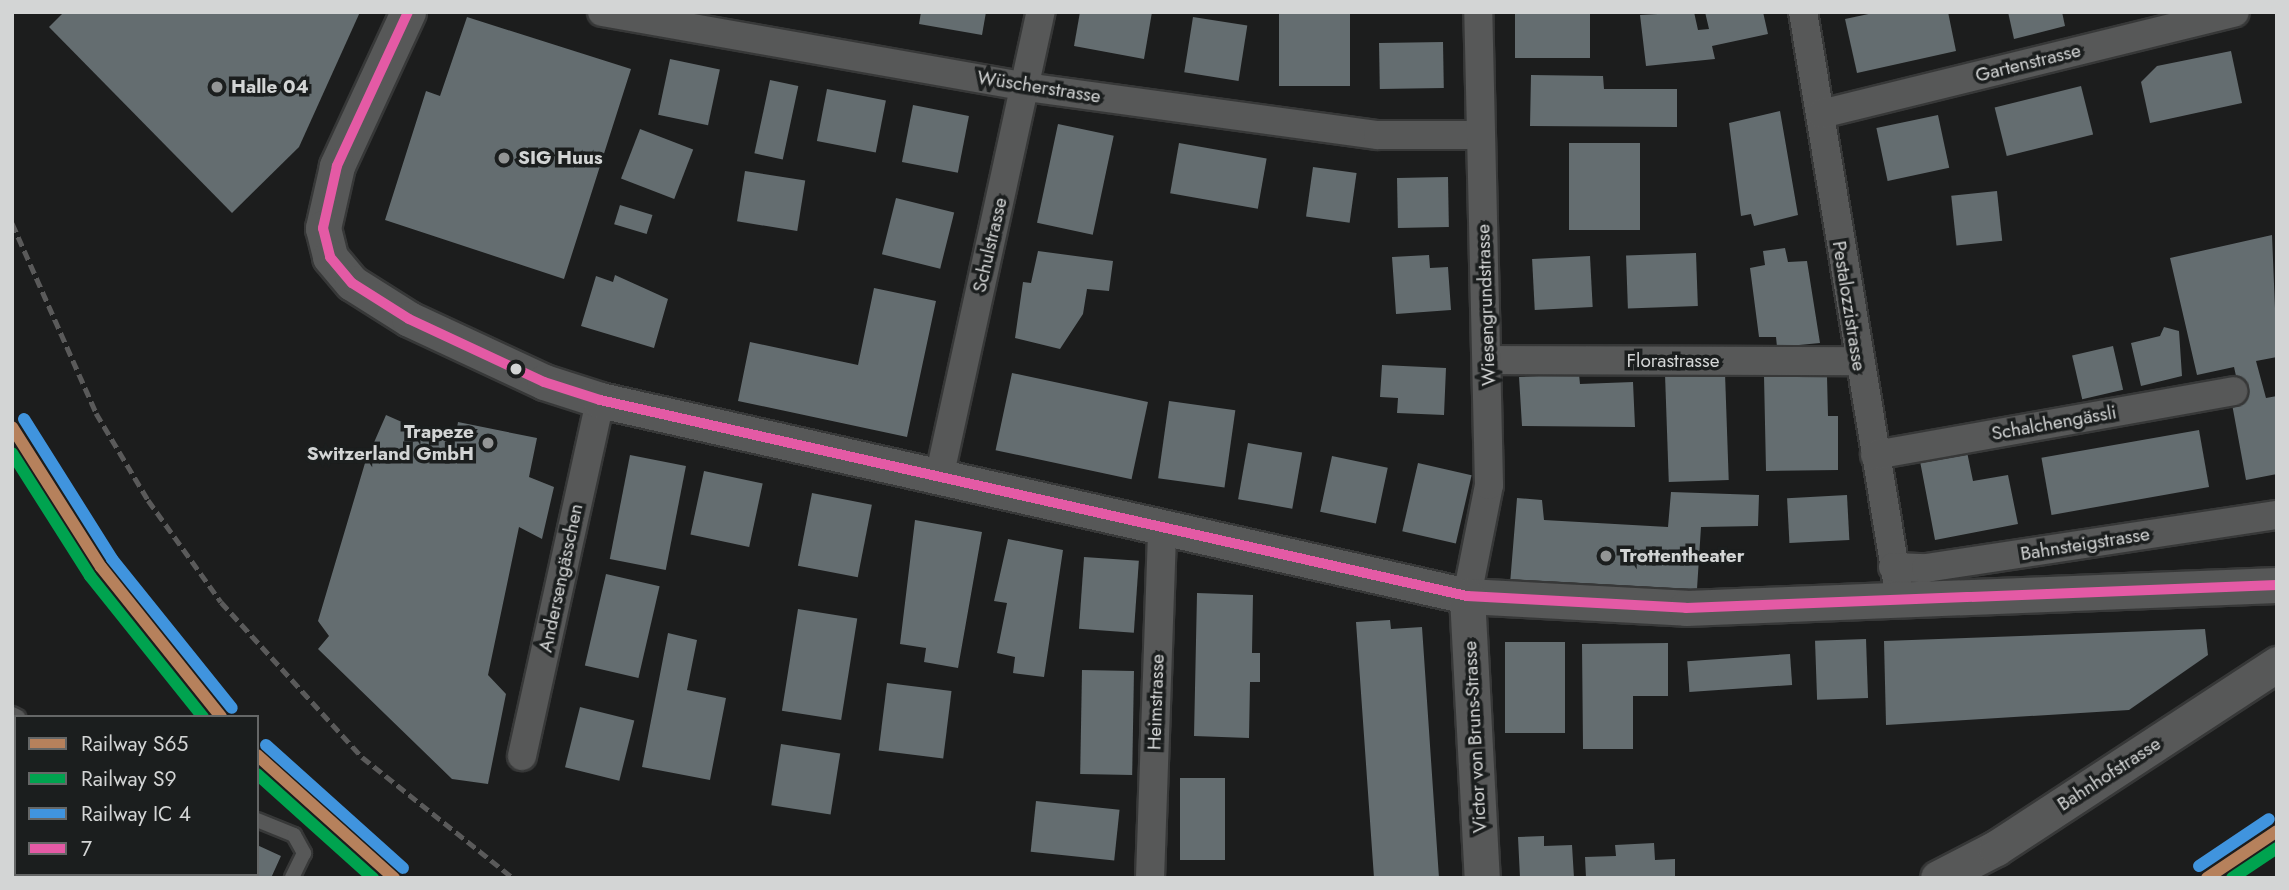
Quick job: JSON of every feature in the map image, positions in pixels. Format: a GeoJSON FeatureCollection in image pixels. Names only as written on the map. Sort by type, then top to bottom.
{"type":"FeatureCollection","features":[{"type":"Feature","properties":{"kind":"street"},"geometry":{"type":"LineString","coordinates":[[408,12],[337,166],[323,228],[330,257],[352,283],[409,319],[525,374],[600,400],[1467,596],[1686,608],[1896,583],[2277,585]]}},
{"type":"Feature","properties":{"kind":"street","name":"Wüscherstrasse"},"geometry":{"type":"LineString","coordinates":[[602,12],[1026,87],[1378,135],[1480,135]]}},
{"type":"Feature","properties":{"kind":"street","name":"Schulstrasse"},"geometry":{"type":"LineString","coordinates":[[939,478],[1041,12]]}},
{"type":"Feature","properties":{"kind":"street","name":"Wiesengrundstrasse"},"geometry":{"type":"LineString","coordinates":[[1467,596],[1489,485],[1489,360],[1478,12]]}},
{"type":"Feature","properties":{"kind":"street","name":"Pestalozzistrasse"},"geometry":{"type":"LineString","coordinates":[[1802,12],[1821,114],[1857,361],[1896,583]]}},
{"type":"Feature","properties":{"kind":"street","name":"Gartenstrasse"},"geometry":{"type":"LineString","coordinates":[[1821,114],[2235,12]]}},
{"type":"Feature","properties":{"kind":"street","name":"Florastrasse"},"geometry":{"type":"LineString","coordinates":[[1489,360],[1857,361]]}},
{"type":"Feature","properties":{"kind":"street","name":"Schalchengässli"},"geometry":{"type":"LineString","coordinates":[[1875,455],[2233,391]]}},
{"type":"Feature","properties":{"kind":"street","name":"Andersengässchen"},"geometry":{"type":"LineString","coordinates":[[522,756],[600,400]]}},
{"type":"Feature","properties":{"kind":"street","name":"Bahnsteigstrasse"},"geometry":{"type":"LineString","coordinates":[[1896,583],[1926,568],[2277,515]]}},
{"type":"Feature","properties":{"kind":"street","name":"Heimstrasse"},"geometry":{"type":"LineString","coordinates":[[1150,878],[1162,526]]}},
{"type":"Feature","properties":{"kind":"street","name":"Victor von Bruns-Strasse"},"geometry":{"type":"LineString","coordinates":[[1467,596],[1482,878]]}},
{"type":"Feature","properties":{"kind":"street","name":"Bahnhofstrasse"},"geometry":{"type":"LineString","coordinates":[[1938,878],[1996,848],[2277,664]]}},
{"type":"Feature","properties":{"kind":"lane"},"geometry":{"type":"LineString","coordinates":[[259,821],[294,835],[304,853],[292,878]]}},
{"type":"Feature","properties":{"kind":"building","name":"Halle 04"},"geometry":{"type":"Polygon","coordinates":[[[64,12],[360,12],[299,147],[232,213],[49,27],[64,12]]]}},
{"type":"Feature","properties":{"kind":"building"},"geometry":{"type":"Polygon","coordinates":[[[921,12],[986,12],[982,35],[919,24],[921,12]]]}},
{"type":"Feature","properties":{"kind":"building"},"geometry":{"type":"Polygon","coordinates":[[[1080,12],[1152,12],[1144,59],[1074,46],[1080,12]]]}},
{"type":"Feature","properties":{"kind":"building"},"geometry":{"type":"Polygon","coordinates":[[[1279,12],[1350,12],[1350,86],[1279,86],[1279,12]]]}},
{"type":"Feature","properties":{"kind":"building"},"geometry":{"type":"Polygon","coordinates":[[[1515,12],[1590,12],[1590,58],[1515,58],[1515,12]]]}},
{"type":"Feature","properties":{"kind":"building"},"geometry":{"type":"Polygon","coordinates":[[[1694,12],[1698,30],[1709,29],[1705,12],[1763,12],[1768,34],[1712,46],[1715,59],[1646,66],[1640,15],[1694,12]]]}},
{"type":"Feature","properties":{"kind":"building"},"geometry":{"type":"Polygon","coordinates":[[[1878,12],[1948,12],[1956,51],[1857,73],[1845,19],[1878,12]]]}},
{"type":"Feature","properties":{"kind":"building"},"geometry":{"type":"Polygon","coordinates":[[[2008,12],[2062,12],[2065,26],[2014,39],[2008,12]]]}},
{"type":"Feature","properties":{"kind":"building","name":"SIG Huus"},"geometry":{"type":"Polygon","coordinates":[[[467,17],[631,69],[564,279],[385,220],[426,91],[440,96],[467,17]]]}},
{"type":"Feature","properties":{"kind":"building"},"geometry":{"type":"Polygon","coordinates":[[[1193,17],[1247,26],[1239,81],[1184,72],[1193,17]]]}},
{"type":"Feature","properties":{"kind":"building"},"geometry":{"type":"Polygon","coordinates":[[[1443,42],[1444,88],[1380,89],[1379,43],[1443,42]]]}},
{"type":"Feature","properties":{"kind":"building"},"geometry":{"type":"Polygon","coordinates":[[[2231,51],[2242,103],[2150,123],[2141,82],[2157,66],[2231,51]]]}},
{"type":"Feature","properties":{"kind":"building"},"geometry":{"type":"Polygon","coordinates":[[[670,59],[720,70],[708,125],[658,115],[670,59]]]}},
{"type":"Feature","properties":{"kind":"building"},"geometry":{"type":"Polygon","coordinates":[[[1531,75],[1603,76],[1604,89],[1677,89],[1677,127],[1530,126],[1531,75]]]}},
{"type":"Feature","properties":{"kind":"building"},"geometry":{"type":"Polygon","coordinates":[[[770,80],[798,86],[783,159],[754,153],[770,80]]]}},
{"type":"Feature","properties":{"kind":"building"},"geometry":{"type":"Polygon","coordinates":[[[2081,86],[2093,135],[2007,156],[1995,108],[2081,86]]]}},
{"type":"Feature","properties":{"kind":"building"},"geometry":{"type":"Polygon","coordinates":[[[827,89],[886,100],[876,152],[817,141],[827,89]]]}},
{"type":"Feature","properties":{"kind":"building"},"geometry":{"type":"Polygon","coordinates":[[[913,105],[969,116],[958,173],[902,162],[913,105]]]}},
{"type":"Feature","properties":{"kind":"building"},"geometry":{"type":"Polygon","coordinates":[[[1780,111],[1798,215],[1754,226],[1751,214],[1741,216],[1729,123],[1780,111]]]}},
{"type":"Feature","properties":{"kind":"building"},"geometry":{"type":"Polygon","coordinates":[[[1938,115],[1949,168],[1888,181],[1876,128],[1938,115]]]}},
{"type":"Feature","properties":{"kind":"building"},"geometry":{"type":"Polygon","coordinates":[[[1058,124],[1114,136],[1093,235],[1037,223],[1058,124]]]}},
{"type":"Feature","properties":{"kind":"building"},"geometry":{"type":"Polygon","coordinates":[[[640,129],[693,149],[674,199],[621,178],[640,129]]]}},
{"type":"Feature","properties":{"kind":"building"},"geometry":{"type":"Polygon","coordinates":[[[1179,143],[1267,158],[1258,209],[1170,193],[1179,143]]]}},
{"type":"Feature","properties":{"kind":"building"},"geometry":{"type":"Polygon","coordinates":[[[1569,143],[1640,143],[1640,230],[1569,230],[1569,143]]]}},
{"type":"Feature","properties":{"kind":"building"},"geometry":{"type":"Polygon","coordinates":[[[1313,167],[1357,173],[1350,223],[1306,217],[1313,167]]]}},
{"type":"Feature","properties":{"kind":"building"},"geometry":{"type":"Polygon","coordinates":[[[745,171],[805,181],[797,231],[737,221],[745,171]]]}},
{"type":"Feature","properties":{"kind":"building"},"geometry":{"type":"Polygon","coordinates":[[[1448,177],[1449,227],[1398,228],[1397,178],[1448,177]]]}},
{"type":"Feature","properties":{"kind":"building"},"geometry":{"type":"Polygon","coordinates":[[[1997,191],[2002,241],[1956,246],[1951,196],[1997,191]]]}},
{"type":"Feature","properties":{"kind":"building"},"geometry":{"type":"Polygon","coordinates":[[[896,198],[954,213],[940,269],[882,254],[896,198]]]}},
{"type":"Feature","properties":{"kind":"building"},"geometry":{"type":"Polygon","coordinates":[[[620,205],[653,215],[647,234],[614,224],[620,205]]]}},
{"type":"Feature","properties":{"kind":"building"},"geometry":{"type":"Polygon","coordinates":[[[2272,235],[2277,357],[2256,361],[2266,398],[2277,396],[2277,474],[2246,480],[2232,404],[2242,403],[2234,367],[2197,375],[2170,258],[2272,235]]]}},
{"type":"Feature","properties":{"kind":"building"},"geometry":{"type":"Polygon","coordinates":[[[1785,248],[1788,262],[1807,261],[1820,343],[1777,347],[1776,337],[1759,337],[1750,268],[1765,265],[1763,251],[1785,248]]]}},
{"type":"Feature","properties":{"kind":"building"},"geometry":{"type":"Polygon","coordinates":[[[1038,251],[1113,261],[1109,291],[1087,289],[1083,314],[1060,349],[1015,338],[1023,282],[1031,283],[1038,251]]]}},
{"type":"Feature","properties":{"kind":"building"},"geometry":{"type":"Polygon","coordinates":[[[1696,253],[1698,306],[1628,308],[1626,255],[1696,253]]]}},
{"type":"Feature","properties":{"kind":"building"},"geometry":{"type":"Polygon","coordinates":[[[1429,255],[1430,268],[1448,267],[1451,310],[1396,314],[1392,257],[1429,255]]]}},
{"type":"Feature","properties":{"kind":"building"},"geometry":{"type":"Polygon","coordinates":[[[1590,256],[1593,307],[1535,310],[1532,259],[1590,256]]]}},
{"type":"Feature","properties":{"kind":"building"},"geometry":{"type":"Polygon","coordinates":[[[615,275],[668,299],[654,348],[581,326],[596,276],[613,282],[615,275]]]}},
{"type":"Feature","properties":{"kind":"building"},"geometry":{"type":"Polygon","coordinates":[[[874,288],[936,301],[907,437],[738,401],[750,342],[858,365],[874,288]]]}},
{"type":"Feature","properties":{"kind":"building"},"geometry":{"type":"Polygon","coordinates":[[[2164,327],[2179,331],[2182,376],[2141,386],[2131,343],[2160,336],[2164,327]]]}},
{"type":"Feature","properties":{"kind":"building"},"geometry":{"type":"Polygon","coordinates":[[[2113,346],[2123,390],[2082,399],[2072,355],[2113,346]]]}},
{"type":"Feature","properties":{"kind":"building"},"geometry":{"type":"Polygon","coordinates":[[[1382,365],[1446,368],[1444,415],[1397,413],[1398,398],[1380,397],[1382,365]]]}},
{"type":"Feature","properties":{"kind":"building"},"geometry":{"type":"Polygon","coordinates":[[[1012,373],[1148,402],[1132,479],[996,450],[1012,373]]]}},
{"type":"Feature","properties":{"kind":"building"},"geometry":{"type":"Polygon","coordinates":[[[1725,373],[1729,480],[1669,482],[1665,375],[1725,373]]]}},
{"type":"Feature","properties":{"kind":"building"},"geometry":{"type":"Polygon","coordinates":[[[1579,374],[1580,384],[1633,382],[1635,427],[1522,426],[1519,377],[1579,374]]]}},
{"type":"Feature","properties":{"kind":"building"},"geometry":{"type":"Polygon","coordinates":[[[1764,376],[1827,376],[1828,416],[1838,416],[1838,470],[1766,471],[1764,376]]]}},
{"type":"Feature","properties":{"kind":"building"},"geometry":{"type":"Polygon","coordinates":[[[1169,401],[1235,410],[1224,488],[1158,478],[1169,401]]]}},
{"type":"Feature","properties":{"kind":"building"},"geometry":{"type":"Polygon","coordinates":[[[386,415],[454,445],[458,422],[537,438],[529,477],[554,487],[542,539],[519,527],[488,675],[506,694],[488,784],[452,779],[318,649],[329,636],[318,621],[365,463],[386,415]]]}},
{"type":"Feature","properties":{"kind":"building"},"geometry":{"type":"Polygon","coordinates":[[[2199,430],[2209,487],[2052,515],[2041,458],[2199,430]]]}},
{"type":"Feature","properties":{"kind":"building"},"geometry":{"type":"Polygon","coordinates":[[[1248,443],[1302,453],[1292,509],[1238,499],[1248,443]]]}},
{"type":"Feature","properties":{"kind":"building"},"geometry":{"type":"Polygon","coordinates":[[[1966,447],[1973,481],[2008,475],[2018,524],[1935,540],[1919,456],[1966,447]]]}},
{"type":"Feature","properties":{"kind":"building"},"geometry":{"type":"Polygon","coordinates":[[[630,455],[686,466],[666,570],[610,559],[630,455]]]}},
{"type":"Feature","properties":{"kind":"building"},"geometry":{"type":"Polygon","coordinates":[[[1332,456],[1388,468],[1376,524],[1320,512],[1332,456]]]}},
{"type":"Feature","properties":{"kind":"building"},"geometry":{"type":"Polygon","coordinates":[[[1418,463],[1472,475],[1456,544],[1402,531],[1418,463]]]}},
{"type":"Feature","properties":{"kind":"building"},"geometry":{"type":"Polygon","coordinates":[[[704,471],[763,483],[749,547],[690,535],[704,471]]]}},
{"type":"Feature","properties":{"kind":"building","name":"Trottentheater"},"geometry":{"type":"Polygon","coordinates":[[[1671,492],[1759,495],[1758,526],[1701,527],[1697,589],[1510,584],[1517,498],[1542,500],[1544,520],[1668,527],[1671,492]]]}},
{"type":"Feature","properties":{"kind":"building"},"geometry":{"type":"Polygon","coordinates":[[[812,493],[872,505],[858,577],[798,566],[812,493]]]}},
{"type":"Feature","properties":{"kind":"building"},"geometry":{"type":"Polygon","coordinates":[[[1847,495],[1849,540],[1789,543],[1787,498],[1847,495]]]}},
{"type":"Feature","properties":{"kind":"building"},"geometry":{"type":"Polygon","coordinates":[[[915,520],[982,532],[958,668],[924,662],[926,648],[900,644],[915,520]]]}},
{"type":"Feature","properties":{"kind":"building"},"geometry":{"type":"Polygon","coordinates":[[[1008,539],[1063,550],[1044,677],[1013,673],[1015,657],[997,653],[1007,603],[994,601],[1008,539]]]}},
{"type":"Feature","properties":{"kind":"building"},"geometry":{"type":"Polygon","coordinates":[[[1084,557],[1139,561],[1134,633],[1079,629],[1084,557]]]}},
{"type":"Feature","properties":{"kind":"building"},"geometry":{"type":"Polygon","coordinates":[[[606,574],[660,586],[638,678],[585,666],[606,574]]]}},
{"type":"Feature","properties":{"kind":"building"},"geometry":{"type":"Polygon","coordinates":[[[1197,593],[1253,595],[1252,653],[1260,653],[1260,682],[1250,682],[1249,738],[1194,736],[1197,593]]]}},
{"type":"Feature","properties":{"kind":"building"},"geometry":{"type":"Polygon","coordinates":[[[798,609],[857,618],[841,720],[782,711],[798,609]]]}},
{"type":"Feature","properties":{"kind":"building"},"geometry":{"type":"Polygon","coordinates":[[[1390,620],[1391,629],[1422,627],[1439,878],[1374,878],[1356,622],[1390,620]]]}},
{"type":"Feature","properties":{"kind":"building"},"geometry":{"type":"Polygon","coordinates":[[[2205,629],[2208,655],[2129,710],[1886,725],[1884,641],[2205,629]]]}},
{"type":"Feature","properties":{"kind":"building"},"geometry":{"type":"Polygon","coordinates":[[[668,633],[697,640],[687,690],[726,698],[710,780],[642,767],[668,633]]]}},
{"type":"Feature","properties":{"kind":"building"},"geometry":{"type":"Polygon","coordinates":[[[1866,639],[1868,698],[1817,700],[1815,641],[1866,639]]]}},
{"type":"Feature","properties":{"kind":"building"},"geometry":{"type":"Polygon","coordinates":[[[1505,642],[1565,642],[1565,733],[1505,733],[1505,642]]]}},
{"type":"Feature","properties":{"kind":"building"},"geometry":{"type":"Polygon","coordinates":[[[1668,643],[1668,696],[1633,696],[1633,749],[1583,749],[1582,644],[1668,643]]]}},
{"type":"Feature","properties":{"kind":"building"},"geometry":{"type":"Polygon","coordinates":[[[1790,654],[1792,685],[1689,692],[1687,661],[1790,654]]]}},
{"type":"Feature","properties":{"kind":"building"},"geometry":{"type":"Polygon","coordinates":[[[1082,670],[1134,671],[1132,775],[1080,774],[1082,670]]]}},
{"type":"Feature","properties":{"kind":"building"},"geometry":{"type":"Polygon","coordinates":[[[887,683],[952,691],[943,758],[879,750],[887,683]]]}},
{"type":"Feature","properties":{"kind":"building"},"geometry":{"type":"Polygon","coordinates":[[[580,707],[634,721],[619,781],[565,767],[580,707]]]}},
{"type":"Feature","properties":{"kind":"building"},"geometry":{"type":"Polygon","coordinates":[[[12,733],[14,876],[259,876],[259,846],[281,856],[271,878],[12,878],[12,733]]]}},
{"type":"Feature","properties":{"kind":"building"},"geometry":{"type":"Polygon","coordinates":[[[781,744],[840,753],[831,815],[771,805],[781,744]]]}},
{"type":"Feature","properties":{"kind":"building"},"geometry":{"type":"Polygon","coordinates":[[[1180,778],[1225,778],[1225,860],[1180,860],[1180,778]]]}},
{"type":"Feature","properties":{"kind":"building"},"geometry":{"type":"Polygon","coordinates":[[[1036,801],[1120,810],[1114,861],[1031,852],[1036,801]]]}},
{"type":"Feature","properties":{"kind":"building"},"geometry":{"type":"Polygon","coordinates":[[[1544,836],[1544,846],[1572,845],[1574,878],[1520,878],[1518,837],[1544,836]]]}},
{"type":"Feature","properties":{"kind":"building"},"geometry":{"type":"Polygon","coordinates":[[[1654,843],[1655,860],[1675,859],[1675,878],[1586,878],[1585,857],[1616,856],[1615,845],[1654,843]]]}},
{"type":"Feature","properties":{"kind":"railway"},"geometry":{"type":"LineString","coordinates":[[12,223],[96,413],[148,500],[221,602],[362,757],[513,878]]}},
{"type":"Feature","properties":{"kind":"rail line","name":"S65"},"geometry":{"type":"LineString","coordinates":[[12,427],[101,567],[219,715]]}},
{"type":"Feature","properties":{"kind":"rail line","name":"S9"},"geometry":{"type":"LineString","coordinates":[[12,453],[90,576],[201,715]]}},
{"type":"Feature","properties":{"kind":"rail line","name":"S65"},"geometry":{"type":"LineString","coordinates":[[259,757],[394,878]]}},
{"type":"Feature","properties":{"kind":"rail line","name":"S9"},"geometry":{"type":"LineString","coordinates":[[259,776],[373,878]]}},
{"type":"Feature","properties":{"kind":"rail line","name":"S65"},"geometry":{"type":"LineString","coordinates":[[2207,878],[2277,831]]}},
{"type":"Feature","properties":{"kind":"rail line","name":"S9"},"geometry":{"type":"LineString","coordinates":[[2232,878],[2277,848]]}},
{"type":"Feature","properties":{"kind":"transit line","name":"7"},"geometry":{"type":"LineString","coordinates":[[408,12],[337,166],[323,228],[330,257],[352,283],[409,319],[544,382],[600,400],[1467,596],[1686,608],[2277,585]]}},
{"type":"Feature","properties":{"kind":"transit line"},"geometry":{"type":"LineString","coordinates":[[24,419],[112,559],[232,708]]}},
{"type":"Feature","properties":{"kind":"transit line"},"geometry":{"type":"LineString","coordinates":[[266,745],[403,868]]}},
{"type":"Feature","properties":{"kind":"transit line"},"geometry":{"type":"LineString","coordinates":[[2199,866],[2269,819]]}},
{"type":"Feature","properties":{"kind":"place","name":"Halle 04"},"geometry":{"type":"Point","coordinates":[217,87]}},
{"type":"Feature","properties":{"kind":"place","name":"SIG Huus"},"geometry":{"type":"Point","coordinates":[504,158]}},
{"type":"Feature","properties":{"kind":"place","name":"Trapeze Switzerland GmbH"},"geometry":{"type":"Point","coordinates":[488,443]}},
{"type":"Feature","properties":{"kind":"place","name":"Trottentheater"},"geometry":{"type":"Point","coordinates":[1606,556]}}]}
